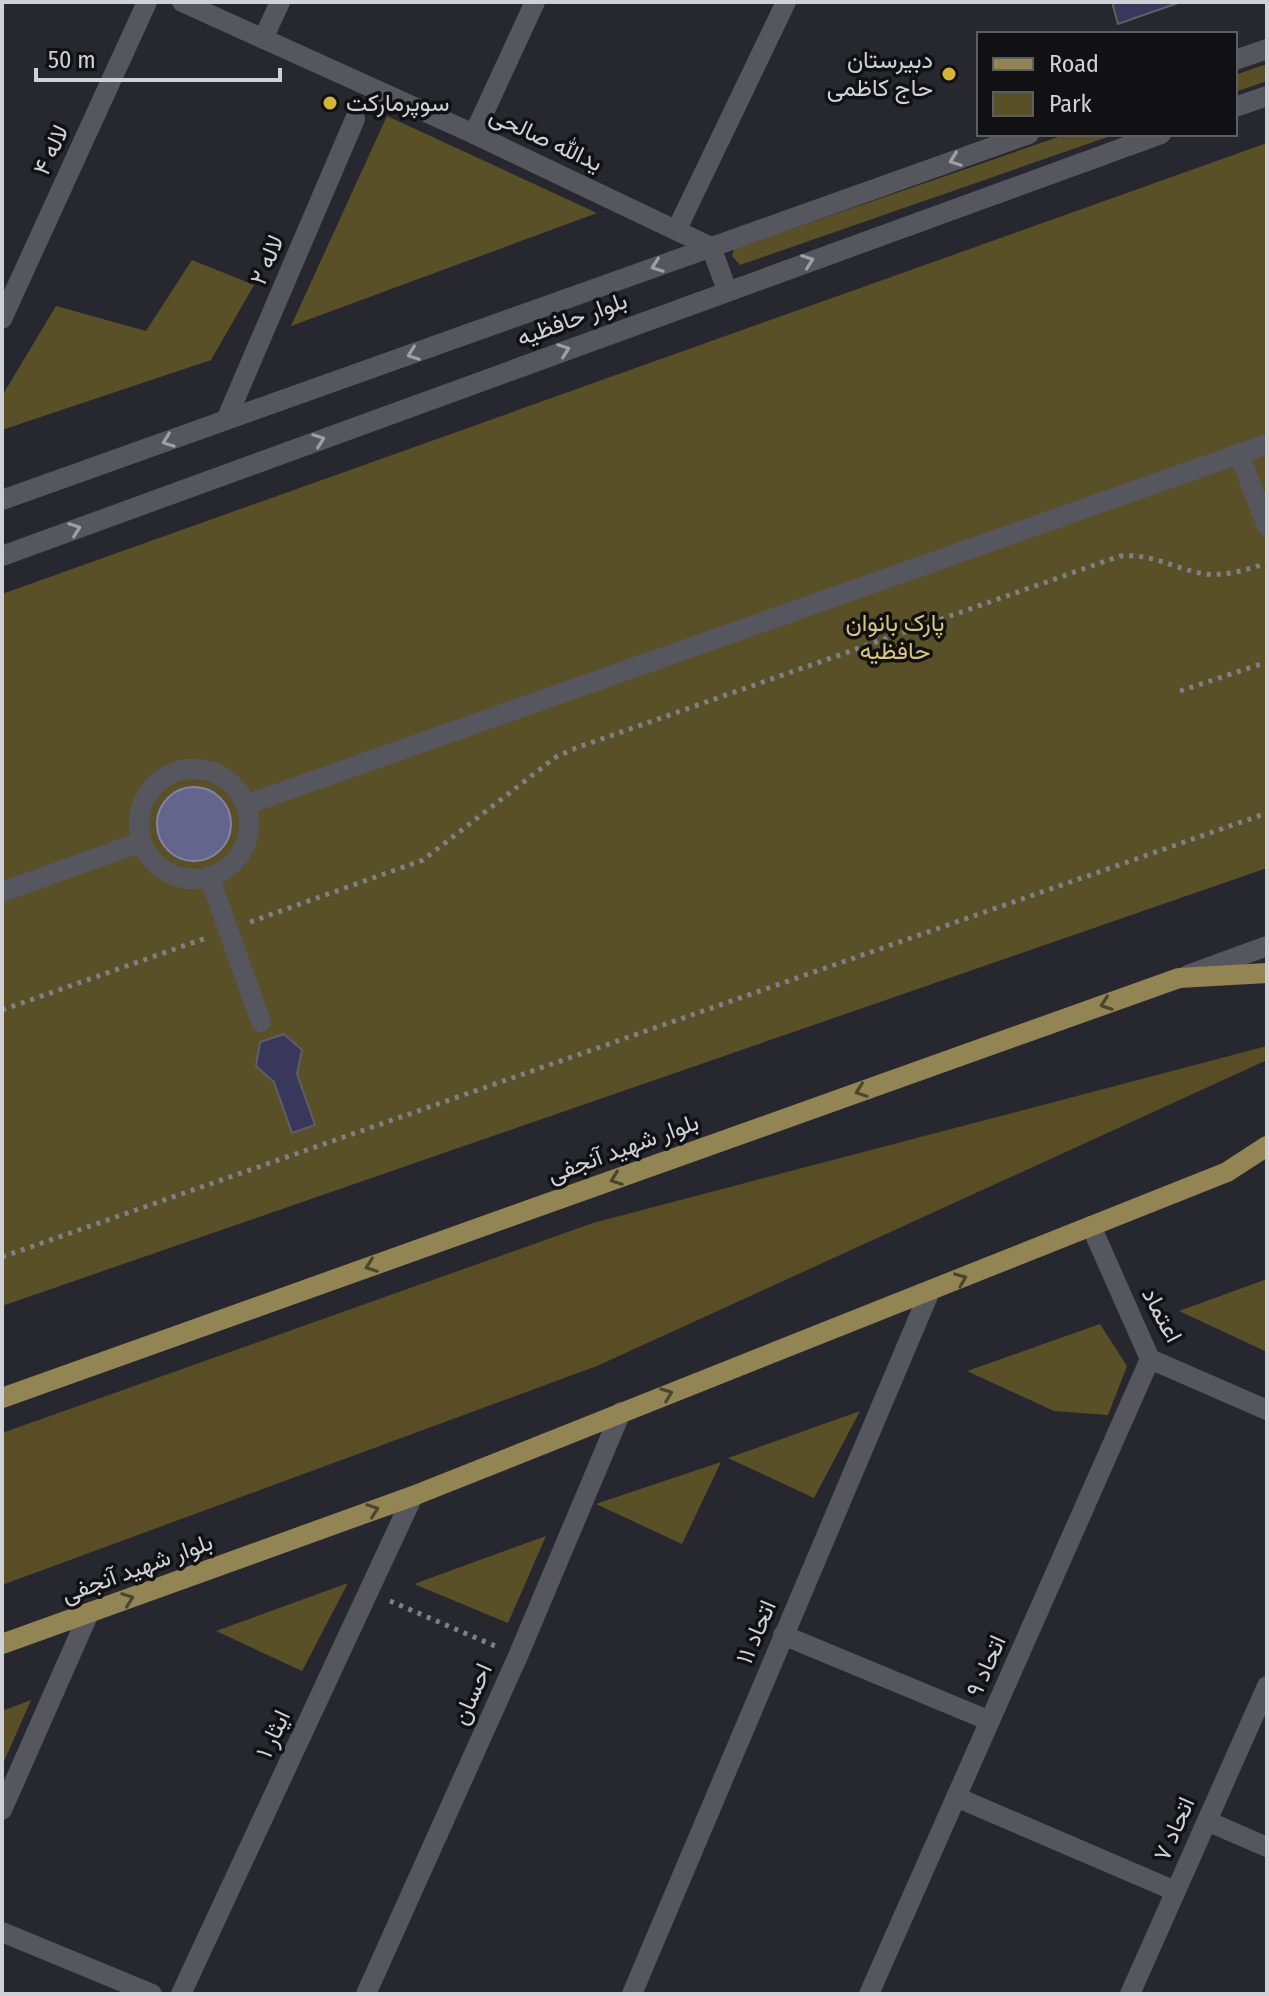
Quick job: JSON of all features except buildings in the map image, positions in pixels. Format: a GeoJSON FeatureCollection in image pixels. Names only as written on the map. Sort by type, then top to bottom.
{"type":"FeatureCollection","features":[{"type":"Feature","properties":{"kind":"main road","name":"بلوار شهید آنجفی"},"geometry":{"type":"LineString","coordinates":[[2,1398],[1179,978],[1267,973]]}},
{"type":"Feature","properties":{"kind":"main road","name":"بلوار شهید آنجفی"},"geometry":{"type":"LineString","coordinates":[[2,1644],[413,1496],[1227,1172],[1267,1146]]}},
{"type":"Feature","properties":{"kind":"street","name":"لاله ۴"},"geometry":{"type":"LineString","coordinates":[[2,319],[147,2]]}},
{"type":"Feature","properties":{"kind":"street","name":"یدالله صالحی"},"geometry":{"type":"LineString","coordinates":[[182,2],[474,134],[711,247]]}},
{"type":"Feature","properties":{"kind":"street"},"geometry":{"type":"LineString","coordinates":[[263,39],[280,2]]}},
{"type":"Feature","properties":{"kind":"street"},"geometry":{"type":"LineString","coordinates":[[474,134],[535,2]]}},
{"type":"Feature","properties":{"kind":"street"},"geometry":{"type":"LineString","coordinates":[[677,229],[786,2]]}},
{"type":"Feature","properties":{"kind":"street"},"geometry":{"type":"LineString","coordinates":[[1237,59],[1267,49]]}},
{"type":"Feature","properties":{"kind":"street"},"geometry":{"type":"LineString","coordinates":[[1237,106],[1267,96]]}},
{"type":"Feature","properties":{"kind":"street","name":"لاله ۲"},"geometry":{"type":"LineString","coordinates":[[226,420],[355,119]]}},
{"type":"Feature","properties":{"kind":"street","name":"بلوار حافظیه"},"geometry":{"type":"LineString","coordinates":[[2,500],[1023,136]]}},
{"type":"Feature","properties":{"kind":"street","name":"بلوار حافظیه"},"geometry":{"type":"LineString","coordinates":[[2,556],[1155,136]]}},
{"type":"Feature","properties":{"kind":"street"},"geometry":{"type":"LineString","coordinates":[[711,247],[727,290]]}},
{"type":"Feature","properties":{"kind":"street"},"geometry":{"type":"LineString","coordinates":[[245,805],[1267,444]]}},
{"type":"Feature","properties":{"kind":"street"},"geometry":{"type":"LineString","coordinates":[[1239,454],[1267,526]]}},
{"type":"Feature","properties":{"kind":"street"},"geometry":{"type":"LineString","coordinates":[[185,769],[204,769],[222,776],[237,788],[245,805],[249,824],[245,843],[235,860],[221,872],[184,878],[165,871],[151,859],[141,842],[138,823],[142,804],[152,788],[166,776],[185,769]]}},
{"type":"Feature","properties":{"kind":"street"},"geometry":{"type":"LineString","coordinates":[[2,892],[141,842]]}},
{"type":"Feature","properties":{"kind":"street"},"geometry":{"type":"LineString","coordinates":[[209,876],[261,1022]]}},
{"type":"Feature","properties":{"kind":"street"},"geometry":{"type":"LineString","coordinates":[[1179,978],[1267,946]]}},
{"type":"Feature","properties":{"kind":"street","name":"بلوار شهید آنجفی"},"geometry":{"type":"LineString","coordinates":[[1227,1172],[1267,1159]]}},
{"type":"Feature","properties":{"kind":"street","name":"اعتماد"},"geometry":{"type":"LineString","coordinates":[[1091,1226],[1150,1359],[1265,1405]]}},
{"type":"Feature","properties":{"kind":"street","name":"اتحاد ۱۱"},"geometry":{"type":"LineString","coordinates":[[632,1994],[930,1291]]}},
{"type":"Feature","properties":{"kind":"street","name":"اتحاد ۹"},"geometry":{"type":"LineString","coordinates":[[869,1994],[1150,1359]]}},
{"type":"Feature","properties":{"kind":"street","name":"احسان"},"geometry":{"type":"LineString","coordinates":[[366,1994],[518,1656],[621,1412]]}},
{"type":"Feature","properties":{"kind":"street","name":"ایثار ۱"},"geometry":{"type":"LineString","coordinates":[[181,1994],[413,1496]]}},
{"type":"Feature","properties":{"kind":"street"},"geometry":{"type":"LineString","coordinates":[[2,1810],[89,1613]]}},
{"type":"Feature","properties":{"kind":"street"},"geometry":{"type":"LineString","coordinates":[[783,1635],[990,1721]]}},
{"type":"Feature","properties":{"kind":"street","name":"اتحاد ۷"},"geometry":{"type":"LineString","coordinates":[[1130,1994],[1267,1686]]}},
{"type":"Feature","properties":{"kind":"street"},"geometry":{"type":"LineString","coordinates":[[956,1797],[1175,1891]]}},
{"type":"Feature","properties":{"kind":"street"},"geometry":{"type":"LineString","coordinates":[[1207,1821],[1267,1847]]}},
{"type":"Feature","properties":{"kind":"street"},"geometry":{"type":"LineString","coordinates":[[2,1932],[152,1994]]}},
{"type":"Feature","properties":{"kind":"path"},"geometry":{"type":"LineString","coordinates":[[2,1010],[423,860],[556,757],[650,722],[1120,556],[1139,554],[1209,574],[1243,572],[1267,563]]}},
{"type":"Feature","properties":{"kind":"path"},"geometry":{"type":"LineString","coordinates":[[1180,691],[1267,662]]}},
{"type":"Feature","properties":{"kind":"path"},"geometry":{"type":"LineString","coordinates":[[2,1257],[1267,813]]}},
{"type":"Feature","properties":{"kind":"path"},"geometry":{"type":"LineString","coordinates":[[368,1592],[518,1656]]}},
{"type":"Feature","properties":{"kind":"green space"},"geometry":{"type":"Polygon","coordinates":[[[1267,64],[1267,81],[1237,91],[1237,74],[1267,64]]]}},
{"type":"Feature","properties":{"kind":"green space"},"geometry":{"type":"Polygon","coordinates":[[[387,116],[597,213],[291,326],[387,116]]]}},
{"type":"Feature","properties":{"kind":"green space"},"geometry":{"type":"Polygon","coordinates":[[[1061,136],[1110,136],[740,265],[732,256],[734,249],[1061,136]]]}},
{"type":"Feature","properties":{"kind":"green space","name":"پارک بانوان حافظیه"},"geometry":{"type":"Polygon","coordinates":[[[1267,143],[1267,868],[2,1306],[2,594],[1267,143]]]}},
{"type":"Feature","properties":{"kind":"green space"},"geometry":{"type":"Polygon","coordinates":[[[192,260],[254,285],[211,360],[2,430],[2,396],[56,306],[146,331],[192,260]]]}},
{"type":"Feature","properties":{"kind":"green space"},"geometry":{"type":"Polygon","coordinates":[[[1267,1279],[1265,1351],[1179,1311],[1267,1279]]]}},
{"type":"Feature","properties":{"kind":"green space"},"geometry":{"type":"Polygon","coordinates":[[[1100,1324],[1127,1366],[1108,1415],[1054,1411],[967,1371],[1100,1324]]]}},
{"type":"Feature","properties":{"kind":"green space"},"geometry":{"type":"Polygon","coordinates":[[[860,1411],[814,1498],[728,1458],[860,1411]]]}},
{"type":"Feature","properties":{"kind":"green space"},"geometry":{"type":"Polygon","coordinates":[[[721,1462],[682,1544],[596,1504],[721,1462]]]}},
{"type":"Feature","properties":{"kind":"green space"},"geometry":{"type":"Polygon","coordinates":[[[546,1536],[508,1623],[414,1584],[546,1536]]]}},
{"type":"Feature","properties":{"kind":"green space"},"geometry":{"type":"Polygon","coordinates":[[[348,1583],[302,1671],[216,1631],[348,1583]]]}},
{"type":"Feature","properties":{"kind":"green space"},"geometry":{"type":"Polygon","coordinates":[[[31,1700],[2,1766],[2,1711],[31,1700]]]}},
{"type":"Feature","properties":{"kind":"shaded area"},"geometry":{"type":"Polygon","coordinates":[[[1267,1046],[1267,1060],[597,1366],[2,1585],[2,1433],[593,1223],[1267,1046]]]}},
{"type":"Feature","properties":{"kind":"water"},"geometry":{"type":"Polygon","coordinates":[[[201,787],[221,797],[229,810],[229,838],[221,851],[208,859],[187,861],[167,851],[159,838],[157,817],[167,797],[180,789],[201,787]]]}},
{"type":"Feature","properties":{"kind":"place","name":"دبیرستان حاج کاظمی"},"geometry":{"type":"Point","coordinates":[949,74]}},
{"type":"Feature","properties":{"kind":"place","name":"سوپرمارکت"},"geometry":{"type":"Point","coordinates":[330,103]}}]}
